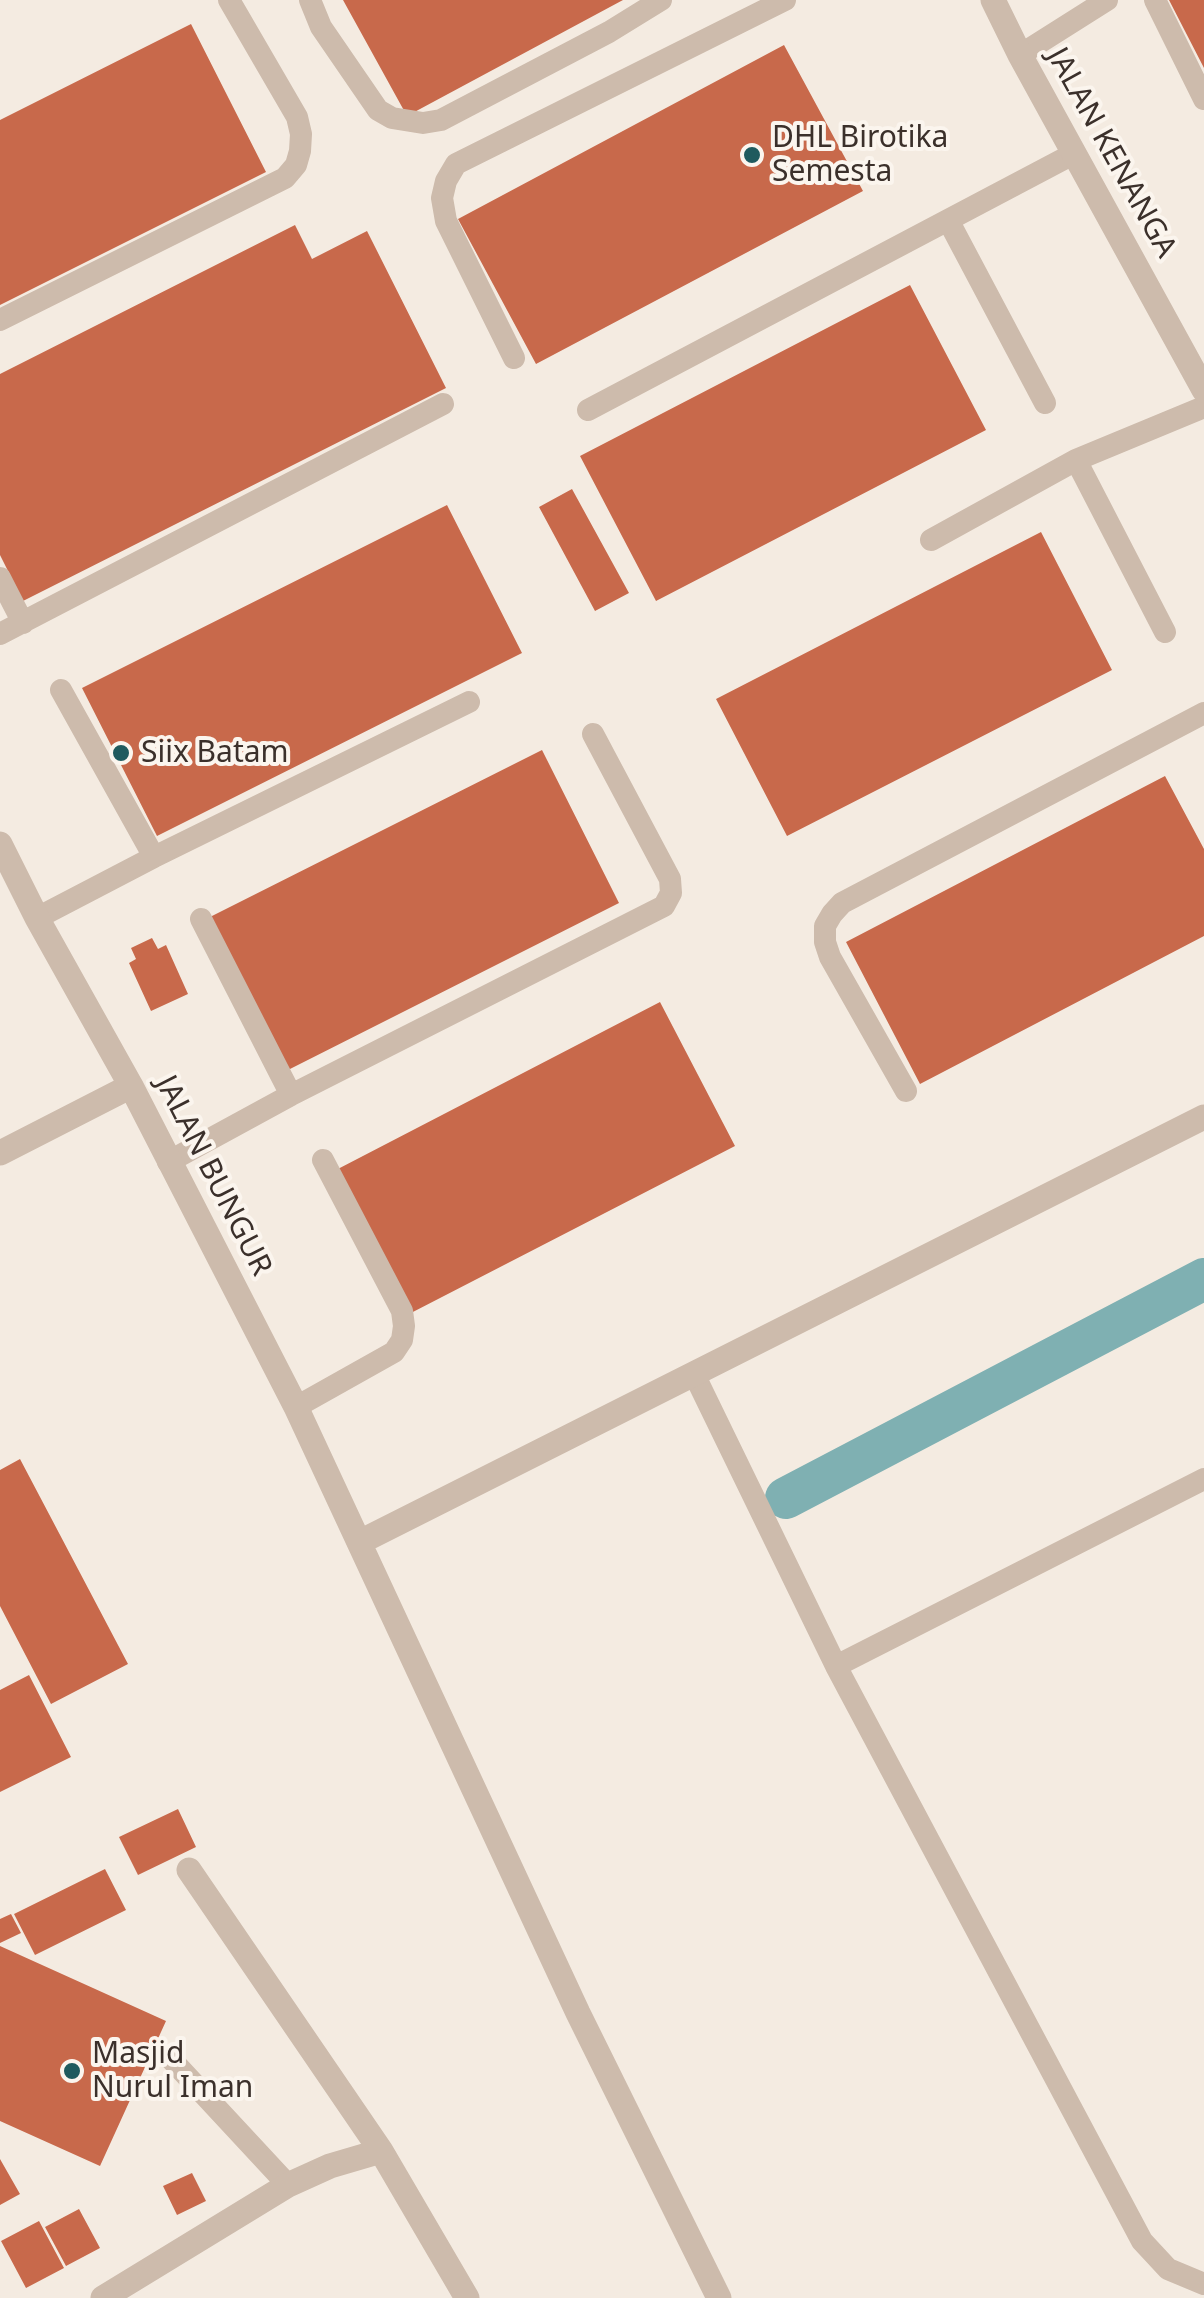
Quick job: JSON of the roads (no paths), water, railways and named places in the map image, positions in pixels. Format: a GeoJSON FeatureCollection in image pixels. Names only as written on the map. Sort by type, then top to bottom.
{"type":"FeatureCollection","features":[{"type":"Feature","properties":{"kind":"street","name":"JALAN KENANGA"},"geometry":{"type":"LineString","coordinates":[[993,0],[1204,390]]}},
{"type":"Feature","properties":{"kind":"street","name":"JALAN BUNGUR"},"geometry":{"type":"LineString","coordinates":[[0,844],[131,1086],[296,1407],[578,2013],[718,2298]]}},
{"type":"Feature","properties":{"kind":"street"},"geometry":{"type":"LineString","coordinates":[[0,1153],[131,1086]]}},
{"type":"Feature","properties":{"kind":"street"},"geometry":{"type":"LineString","coordinates":[[360,1542],[1204,1116]]}},
{"type":"Feature","properties":{"kind":"street"},"geometry":{"type":"LineString","coordinates":[[189,1870],[381,2150],[467,2298]]}},
{"type":"Feature","properties":{"kind":"street"},"geometry":{"type":"LineString","coordinates":[[104,2298],[288,2185],[381,2150]]}},
{"type":"Feature","properties":{"kind":"lane"},"geometry":{"type":"LineString","coordinates":[[0,320],[285,178],[296,165],[301,134],[296,117],[229,0]]}},
{"type":"Feature","properties":{"kind":"lane"},"geometry":{"type":"LineString","coordinates":[[310,0],[321,27],[378,110],[392,118],[422,123],[441,120],[610,32],[662,0]]}},
{"type":"Feature","properties":{"kind":"lane"},"geometry":{"type":"LineString","coordinates":[[514,358],[446,221],[442,198],[456,164],[786,0]]}},
{"type":"Feature","properties":{"kind":"lane"},"geometry":{"type":"LineString","coordinates":[[1020,55],[1107,0]]}},
{"type":"Feature","properties":{"kind":"lane"},"geometry":{"type":"LineString","coordinates":[[1154,0],[1204,99]]}},
{"type":"Feature","properties":{"kind":"lane"},"geometry":{"type":"LineString","coordinates":[[588,410],[1075,153]]}},
{"type":"Feature","properties":{"kind":"lane"},"geometry":{"type":"LineString","coordinates":[[948,220],[1044,403]]}},
{"type":"Feature","properties":{"kind":"lane"},"geometry":{"type":"LineString","coordinates":[[0,634],[443,404]]}},
{"type":"Feature","properties":{"kind":"lane"},"geometry":{"type":"LineString","coordinates":[[931,540],[1076,460],[1204,407]]}},
{"type":"Feature","properties":{"kind":"lane"},"geometry":{"type":"LineString","coordinates":[[1076,460],[1165,632]]}},
{"type":"Feature","properties":{"kind":"lane"},"geometry":{"type":"LineString","coordinates":[[0,578],[23,623]]}},
{"type":"Feature","properties":{"kind":"lane"},"geometry":{"type":"LineString","coordinates":[[61,690],[154,856]]}},
{"type":"Feature","properties":{"kind":"lane"},"geometry":{"type":"LineString","coordinates":[[37,918],[154,856],[468,702]]}},
{"type":"Feature","properties":{"kind":"lane"},"geometry":{"type":"LineString","coordinates":[[906,1091],[830,956],[825,926],[832,914],[842,903],[1204,712]]}},
{"type":"Feature","properties":{"kind":"lane"},"geometry":{"type":"LineString","coordinates":[[168,1162],[664,906],[671,894],[670,879],[593,734]]}},
{"type":"Feature","properties":{"kind":"lane"},"geometry":{"type":"LineString","coordinates":[[201,918],[292,1096]]}},
{"type":"Feature","properties":{"kind":"lane"},"geometry":{"type":"LineString","coordinates":[[296,1407],[394,1352],[402,1340],[404,1326],[402,1311],[323,1160]]}},
{"type":"Feature","properties":{"kind":"lane"},"geometry":{"type":"LineString","coordinates":[[694,1374],[836,1666],[1142,2241],[1168,2268],[1204,2284]]}},
{"type":"Feature","properties":{"kind":"lane"},"geometry":{"type":"LineString","coordinates":[[836,1666],[1204,1479]]}},
{"type":"Feature","properties":{"kind":"lane"},"geometry":{"type":"LineString","coordinates":[[172,2060],[288,2185]]}},
{"type":"Feature","properties":{"kind":"waterway"},"geometry":{"type":"LineString","coordinates":[[786,1498],[1204,1279]]}},
{"type":"Feature","properties":{"kind":"place","name":"DHL Birotika Semesta"},"geometry":{"type":"Point","coordinates":[752,155]}},
{"type":"Feature","properties":{"kind":"place","name":"Siix Batam"},"geometry":{"type":"Point","coordinates":[121,753]}},
{"type":"Feature","properties":{"kind":"place","name":"Masjid Nurul Iman"},"geometry":{"type":"Point","coordinates":[72,2071]}}]}
